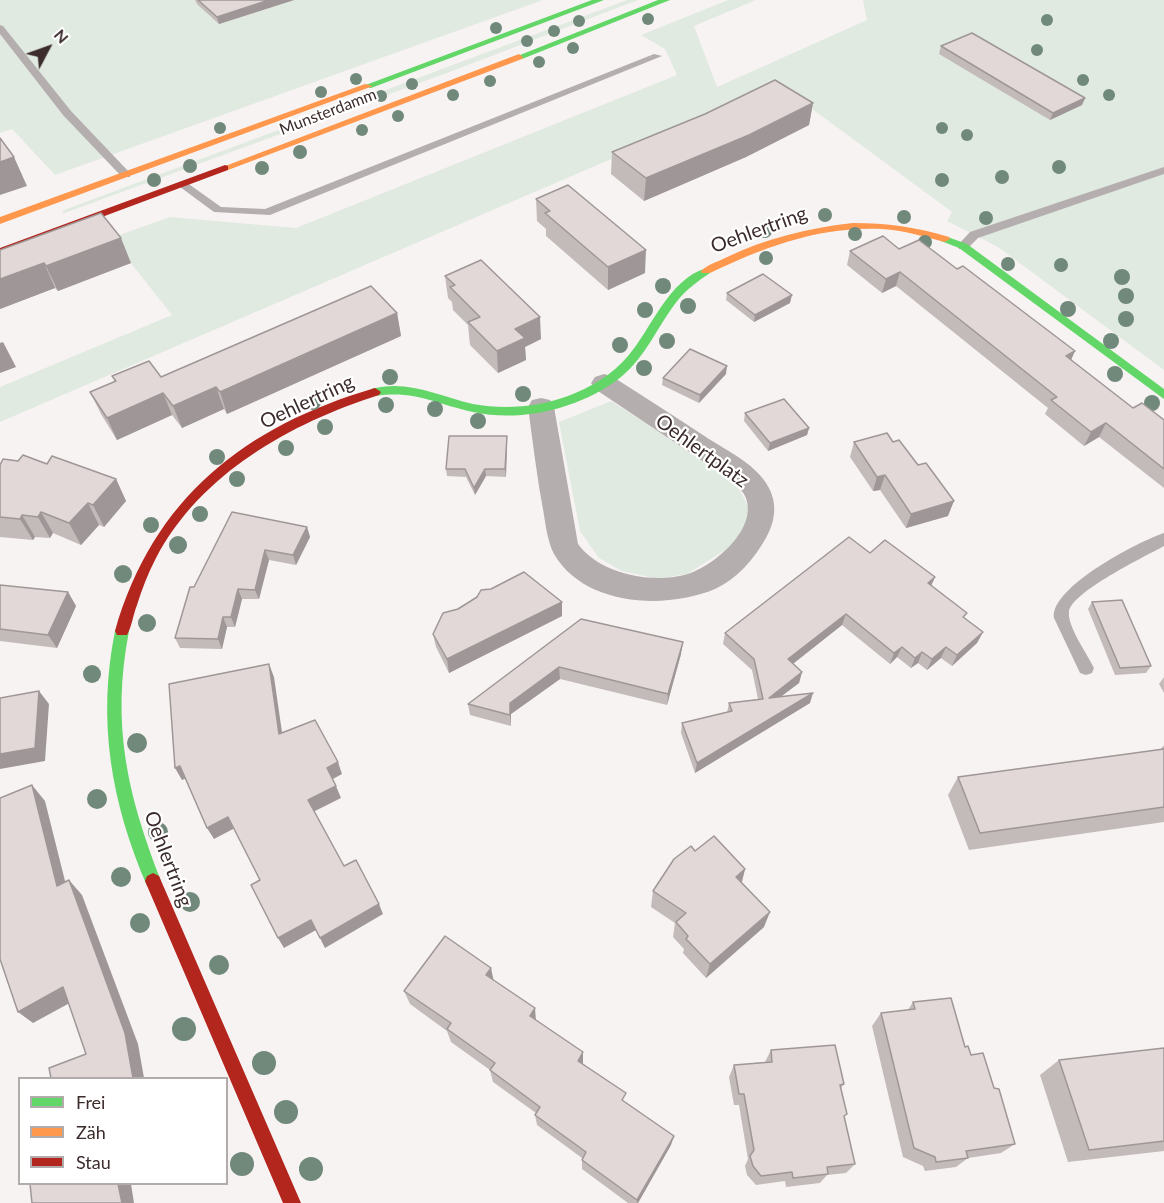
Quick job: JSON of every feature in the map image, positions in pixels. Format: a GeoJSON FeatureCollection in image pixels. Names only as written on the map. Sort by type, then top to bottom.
{"type":"FeatureCollection","features":[{"type":"Feature","properties":{"kind":"street","name":"Munsterdamm"},"geometry":{"type":"LineString","coordinates":[[0,221],[600,0]]}},
{"type":"Feature","properties":{"kind":"street","name":"Munsterdamm"},"geometry":{"type":"LineString","coordinates":[[0,252],[666,0]]}},
{"type":"Feature","properties":{"kind":"street"},"geometry":{"type":"LineString","coordinates":[[38,207],[57,231]]}},
{"type":"Feature","properties":{"kind":"street","name":"Oehlertring"},"geometry":{"type":"LineString","coordinates":[[292,1203],[135,841],[114,752],[112,682],[125,619],[142,575],[164,534],[200,493],[228,468],[252,451],[314,416],[383,390],[421,390],[463,406],[486,411],[541,407],[578,396],[604,383],[636,354],[650,337],[662,313],[683,286],[704,272],[784,238],[841,224],[883,223],[936,234],[963,246],[994,266],[1164,394]]}},
{"type":"Feature","properties":{"kind":"street","name":"Oehlertplatz"},"geometry":{"type":"LineString","coordinates":[[541,407],[556,508],[566,548],[581,567],[609,583],[650,589],[682,586],[704,580],[738,557],[754,536],[761,514],[757,491],[741,473],[604,383]]}},
{"type":"Feature","properties":{"kind":"lane"},"geometry":{"type":"LineString","coordinates":[[0,28],[67,113],[126,175]]}},
{"type":"Feature","properties":{"kind":"lane"},"geometry":{"type":"LineString","coordinates":[[182,184],[218,210],[266,213],[657,56]]}},
{"type":"Feature","properties":{"kind":"lane"},"geometry":{"type":"LineString","coordinates":[[963,246],[974,235],[1164,170]]}},
{"type":"Feature","properties":{"kind":"lane"},"geometry":{"type":"LineString","coordinates":[[1086,668],[1060,614],[1063,602],[1077,589],[1164,539]]}},
{"type":"Feature","properties":{"kind":"shaded area"},"geometry":{"type":"Polygon","coordinates":[[[0,0],[543,0],[55,175],[12,129],[0,133],[0,0]]]}},
{"type":"Feature","properties":{"kind":"shaded area"},"geometry":{"type":"Polygon","coordinates":[[[627,0],[638,0],[447,73],[62,214],[64,210],[627,0]]]}},
{"type":"Feature","properties":{"kind":"shaded area"},"geometry":{"type":"Polygon","coordinates":[[[728,0],[756,0],[694,26],[717,87],[867,20],[863,0],[1164,0],[1164,370],[998,247],[947,221],[952,212],[781,86],[0,422],[0,387],[172,315],[111,238],[170,217],[296,228],[677,75],[665,49],[641,35],[728,0]]]}},
{"type":"Feature","properties":{"kind":"shaded area"},"geometry":{"type":"Polygon","coordinates":[[[611,401],[728,475],[736,484],[750,509],[745,527],[735,544],[687,574],[658,579],[622,571],[599,558],[580,531],[559,422],[611,401]]]}},
{"type":"Feature","properties":{"kind":"building"},"geometry":{"type":"Polygon","coordinates":[[[198,0],[269,0],[217,17],[198,0]]]}},
{"type":"Feature","properties":{"kind":"building"},"geometry":{"type":"Polygon","coordinates":[[[972,33],[1085,98],[1053,113],[941,46],[972,33]]]}},
{"type":"Feature","properties":{"kind":"building"},"geometry":{"type":"Polygon","coordinates":[[[775,80],[813,103],[749,135],[646,178],[612,152],[705,114],[775,80]]]}},
{"type":"Feature","properties":{"kind":"building"},"geometry":{"type":"Polygon","coordinates":[[[0,138],[14,157],[0,162],[0,138]]]}},
{"type":"Feature","properties":{"kind":"building"},"geometry":{"type":"Polygon","coordinates":[[[568,185],[646,250],[608,267],[545,213],[550,211],[536,199],[568,185]]]}},
{"type":"Feature","properties":{"kind":"building"},"geometry":{"type":"Polygon","coordinates":[[[101,213],[121,238],[46,266],[44,263],[0,279],[0,250],[101,213]]]}},
{"type":"Feature","properties":{"kind":"building"},"geometry":{"type":"Polygon","coordinates":[[[883,236],[899,249],[919,240],[957,269],[963,266],[1075,351],[1066,356],[1133,408],[1142,403],[1164,420],[1164,469],[1106,423],[1091,432],[1051,400],[1057,397],[900,272],[886,279],[850,251],[883,236]]]}},
{"type":"Feature","properties":{"kind":"building"},"geometry":{"type":"Polygon","coordinates":[[[481,260],[540,317],[515,329],[525,338],[497,351],[468,322],[480,317],[450,287],[455,285],[445,276],[481,260]]]}},
{"type":"Feature","properties":{"kind":"building"},"geometry":{"type":"Polygon","coordinates":[[[763,274],[792,295],[755,315],[727,293],[763,274]]]}},
{"type":"Feature","properties":{"kind":"building"},"geometry":{"type":"Polygon","coordinates":[[[371,286],[397,313],[220,392],[216,387],[173,406],[163,393],[107,418],[90,392],[116,381],[112,376],[149,361],[161,377],[371,286]]]}},
{"type":"Feature","properties":{"kind":"building"},"geometry":{"type":"Polygon","coordinates":[[[690,349],[727,366],[700,395],[663,378],[690,349]]]}},
{"type":"Feature","properties":{"kind":"building"},"geometry":{"type":"Polygon","coordinates":[[[784,399],[809,428],[770,443],[745,413],[784,399]]]}},
{"type":"Feature","properties":{"kind":"building"},"geometry":{"type":"Polygon","coordinates":[[[887,433],[893,442],[899,440],[918,465],[926,463],[954,501],[911,514],[885,475],[877,477],[854,442],[887,433]]]}},
{"type":"Feature","properties":{"kind":"building"},"geometry":{"type":"Polygon","coordinates":[[[449,436],[507,436],[505,469],[485,469],[474,488],[465,469],[446,469],[449,436]]]}},
{"type":"Feature","properties":{"kind":"building"},"geometry":{"type":"Polygon","coordinates":[[[23,455],[47,464],[52,456],[116,479],[93,505],[88,503],[69,523],[41,512],[38,517],[22,515],[20,519],[0,517],[0,465],[3,459],[18,461],[23,455]]]}},
{"type":"Feature","properties":{"kind":"building"},"geometry":{"type":"Polygon","coordinates":[[[232,512],[307,527],[293,555],[265,550],[255,590],[238,589],[231,617],[223,617],[218,639],[175,638],[190,587],[194,587],[232,512]]]}},
{"type":"Feature","properties":{"kind":"building"},"geometry":{"type":"Polygon","coordinates":[[[849,537],[870,553],[885,540],[935,577],[928,583],[967,613],[963,617],[983,632],[957,655],[946,647],[932,659],[922,652],[915,658],[902,647],[894,653],[846,614],[788,659],[802,672],[769,698],[813,693],[697,763],[682,723],[732,711],[729,703],[763,699],[754,659],[725,633],[849,537]]]}},
{"type":"Feature","properties":{"kind":"building"},"geometry":{"type":"Polygon","coordinates":[[[524,572],[562,602],[447,659],[433,634],[443,613],[458,609],[477,597],[481,590],[491,589],[524,572]]]}},
{"type":"Feature","properties":{"kind":"building"},"geometry":{"type":"Polygon","coordinates":[[[0,585],[68,592],[48,635],[0,629],[0,585]]]}},
{"type":"Feature","properties":{"kind":"building"},"geometry":{"type":"Polygon","coordinates":[[[1122,600],[1151,666],[1120,668],[1092,602],[1122,600]]]}},
{"type":"Feature","properties":{"kind":"building"},"geometry":{"type":"Polygon","coordinates":[[[581,619],[683,642],[668,694],[559,667],[510,703],[510,715],[468,704],[581,619]]]}},
{"type":"Feature","properties":{"kind":"building"},"geometry":{"type":"Polygon","coordinates":[[[269,664],[279,734],[315,720],[338,762],[327,768],[336,786],[308,800],[344,866],[356,860],[379,904],[320,938],[311,920],[278,938],[251,885],[260,880],[228,817],[207,828],[180,766],[175,768],[169,684],[269,664]]]}},
{"type":"Feature","properties":{"kind":"building"},"geometry":{"type":"Polygon","coordinates":[[[39,691],[35,748],[0,754],[0,698],[39,691]]]}},
{"type":"Feature","properties":{"kind":"building"},"geometry":{"type":"Polygon","coordinates":[[[1164,749],[1164,807],[980,833],[958,777],[1164,749]]]}},
{"type":"Feature","properties":{"kind":"building"},"geometry":{"type":"Polygon","coordinates":[[[32,785],[57,886],[69,880],[125,1033],[133,1077],[51,1077],[49,1068],[86,1054],[63,987],[18,1012],[0,959],[0,798],[32,785]]]}},
{"type":"Feature","properties":{"kind":"building"},"geometry":{"type":"Polygon","coordinates":[[[714,836],[745,869],[736,877],[770,912],[710,964],[686,939],[688,936],[676,922],[686,913],[653,891],[674,859],[691,846],[695,851],[714,836]]]}},
{"type":"Feature","properties":{"kind":"building"},"geometry":{"type":"Polygon","coordinates":[[[445,936],[491,968],[486,975],[535,1008],[530,1016],[583,1052],[578,1061],[626,1093],[622,1100],[674,1136],[637,1200],[582,1160],[586,1152],[535,1115],[540,1107],[490,1070],[495,1063],[447,1029],[451,1023],[404,991],[445,936]]]}},
{"type":"Feature","properties":{"kind":"building"},"geometry":{"type":"Polygon","coordinates":[[[951,998],[965,1047],[968,1046],[971,1055],[983,1053],[994,1088],[999,1089],[1015,1144],[966,1151],[968,1158],[936,1162],[935,1157],[914,1148],[881,1013],[915,1009],[913,1002],[951,998]]]}},
{"type":"Feature","properties":{"kind":"building"},"geometry":{"type":"Polygon","coordinates":[[[835,1045],[844,1084],[840,1085],[847,1114],[844,1116],[855,1164],[827,1167],[828,1174],[793,1178],[792,1172],[761,1176],[753,1166],[750,1156],[754,1150],[744,1094],[739,1094],[734,1065],[772,1062],[771,1050],[835,1045]]]}},
{"type":"Feature","properties":{"kind":"building"},"geometry":{"type":"Polygon","coordinates":[[[1164,1048],[1164,1141],[1089,1150],[1059,1060],[1164,1048]]]}},
{"type":"Feature","properties":{"kind":"building"},"geometry":{"type":"Polygon","coordinates":[[[30,1185],[118,1185],[122,1203],[32,1203],[30,1185]]]}},
{"type":"Feature","properties":{"kind":"traffic: fast"},"geometry":{"type":"LineString","coordinates":[[368,86],[600,0]]}},
{"type":"Feature","properties":{"kind":"traffic: fast"},"geometry":{"type":"LineString","coordinates":[[519,57],[666,0]]}},
{"type":"Feature","properties":{"kind":"traffic: fast"},"geometry":{"type":"LineString","coordinates":[[945,239],[963,246],[1164,395]]}},
{"type":"Feature","properties":{"kind":"traffic: fast"},"geometry":{"type":"LineString","coordinates":[[375,392],[403,389],[426,393],[473,408],[506,412],[539,408],[572,399],[602,385],[619,373],[644,343],[676,296],[689,282],[706,271]]}},
{"type":"Feature","properties":{"kind":"traffic: fast"},"geometry":{"type":"LineString","coordinates":[[122,631],[113,696],[117,759],[123,790],[153,881]]}},
{"type":"Feature","properties":{"kind":"traffic: slow"},"geometry":{"type":"LineString","coordinates":[[225,168],[519,57]]}},
{"type":"Feature","properties":{"kind":"traffic: slow"},"geometry":{"type":"LineString","coordinates":[[0,221],[368,86]]}},
{"type":"Feature","properties":{"kind":"traffic: slow"},"geometry":{"type":"LineString","coordinates":[[706,271],[763,246],[823,229],[884,226],[914,230],[945,239]]}},
{"type":"Feature","properties":{"kind":"traffic: jam"},"geometry":{"type":"LineString","coordinates":[[0,252],[225,168]]}},
{"type":"Feature","properties":{"kind":"traffic: jam"},"geometry":{"type":"LineString","coordinates":[[122,631],[129,606],[149,558],[182,510],[204,486],[229,465],[285,428],[315,414],[375,392]]}},
{"type":"Feature","properties":{"kind":"traffic: jam"},"geometry":{"type":"LineString","coordinates":[[153,881],[292,1203]]}}]}
